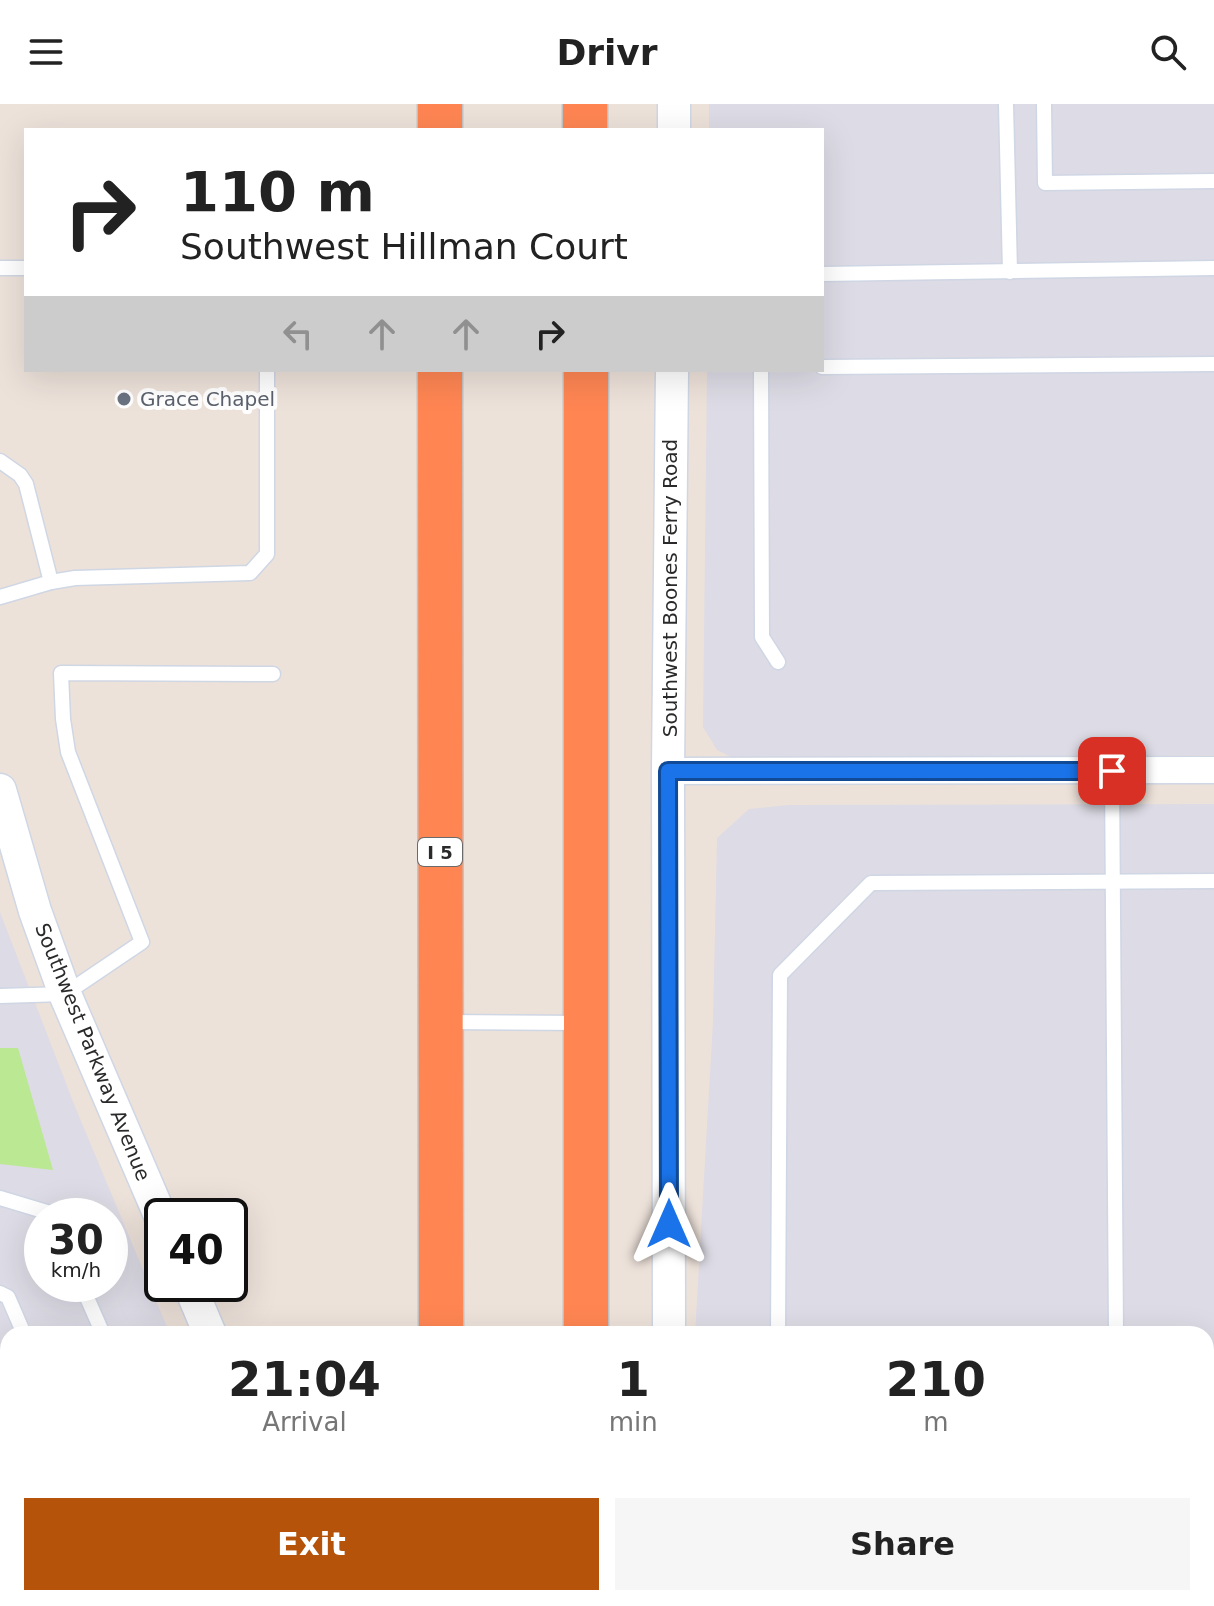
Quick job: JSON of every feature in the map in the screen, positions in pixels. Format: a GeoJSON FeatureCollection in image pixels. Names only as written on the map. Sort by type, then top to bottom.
{"type":"FeatureCollection","features":[{"type":"Feature","properties":{"kind":"highway"},"geometry":{"type":"LineString","coordinates":[[440,104],[440,128]]}},
{"type":"Feature","properties":{"kind":"highway"},"geometry":{"type":"LineString","coordinates":[[585,104],[585,128]]}},
{"type":"Feature","properties":{"kind":"highway","name":"I 5"},"geometry":{"type":"LineString","coordinates":[[440,372],[441,1326]]}},
{"type":"Feature","properties":{"kind":"highway"},"geometry":{"type":"LineString","coordinates":[[586,372],[586,1326]]}},
{"type":"Feature","properties":{"kind":"street"},"geometry":{"type":"LineString","coordinates":[[674,104],[674,128]]}},
{"type":"Feature","properties":{"kind":"street","name":"Southwest Boones Ferry Road"},"geometry":{"type":"LineString","coordinates":[[669,1326],[668,771],[672,372]]}},
{"type":"Feature","properties":{"kind":"street"},"geometry":{"type":"LineString","coordinates":[[668,771],[1214,770]]}},
{"type":"Feature","properties":{"kind":"street","name":"Southwest Parkway Avenue"},"geometry":{"type":"LineString","coordinates":[[0,790],[35,911],[65,994],[153,1198]]}},
{"type":"Feature","properties":{"kind":"street"},"geometry":{"type":"LineString","coordinates":[[197,1302],[207,1326]]}},
{"type":"Feature","properties":{"kind":"lane"},"geometry":{"type":"LineString","coordinates":[[1006,104],[1010,272]]}},
{"type":"Feature","properties":{"kind":"lane"},"geometry":{"type":"LineString","coordinates":[[1044,104],[1045,183],[1214,181]]}},
{"type":"Feature","properties":{"kind":"lane"},"geometry":{"type":"LineString","coordinates":[[0,268],[24,268]]}},
{"type":"Feature","properties":{"kind":"lane"},"geometry":{"type":"LineString","coordinates":[[824,274],[1214,268]]}},
{"type":"Feature","properties":{"kind":"lane"},"geometry":{"type":"LineString","coordinates":[[824,367],[1214,364]]}},
{"type":"Feature","properties":{"kind":"lane"},"geometry":{"type":"LineString","coordinates":[[0,597],[75,578],[250,573],[267,554],[267,372]]}},
{"type":"Feature","properties":{"kind":"lane"},"geometry":{"type":"LineString","coordinates":[[761,372],[762,637],[778,662]]}},
{"type":"Feature","properties":{"kind":"lane"},"geometry":{"type":"LineString","coordinates":[[0,461],[20,475],[26,484],[51,582]]}},
{"type":"Feature","properties":{"kind":"lane"},"geometry":{"type":"LineString","coordinates":[[0,996],[65,994],[142,942],[68,752],[61,673],[273,674]]}},
{"type":"Feature","properties":{"kind":"lane"},"geometry":{"type":"LineString","coordinates":[[1112,771],[1116,1326]]}},
{"type":"Feature","properties":{"kind":"lane"},"geometry":{"type":"LineString","coordinates":[[778,1326],[780,975],[871,883],[1214,881]]}},
{"type":"Feature","properties":{"kind":"lane"},"geometry":{"type":"LineString","coordinates":[[440,1022],[586,1023]]}},
{"type":"Feature","properties":{"kind":"lane"},"geometry":{"type":"LineString","coordinates":[[0,1198],[24,1205]]}},
{"type":"Feature","properties":{"kind":"lane"},"geometry":{"type":"LineString","coordinates":[[0,1293],[8,1297],[21,1326]]}},
{"type":"Feature","properties":{"kind":"lane"},"geometry":{"type":"LineString","coordinates":[[89,1302],[99,1326]]}},
{"type":"Feature","properties":{"kind":"shaded area"},"geometry":{"type":"Polygon","coordinates":[[[709,104],[1214,104],[1214,755],[739,761],[717,750],[703,727],[707,372],[824,372],[824,128],[709,128],[709,104]]]}},
{"type":"Feature","properties":{"kind":"shaded area"},"geometry":{"type":"Polygon","coordinates":[[[1214,804],[1214,1326],[695,1326],[713,1021],[717,838],[749,809],[788,805],[1214,804]]]}},
{"type":"Feature","properties":{"kind":"shaded area"},"geometry":{"type":"Polygon","coordinates":[[[0,912],[113,1198],[24,1198],[24,1302],[128,1302],[128,1233],[144,1272],[144,1302],[157,1302],[167,1326],[0,1326],[0,912]]]}},
{"type":"Feature","properties":{"kind":"green space"},"geometry":{"type":"Polygon","coordinates":[[[0,1048],[18,1048],[53,1170],[0,1164],[0,1048]]]}},
{"type":"Feature","properties":{"kind":"place","name":"Grace Chapel"},"geometry":{"type":"Point","coordinates":[124,399]}},
{"type":"Feature","properties":{"kind":"route"},"geometry":{"type":"LineString","coordinates":[[669,1224],[668,771],[1112,771]]}}]}
